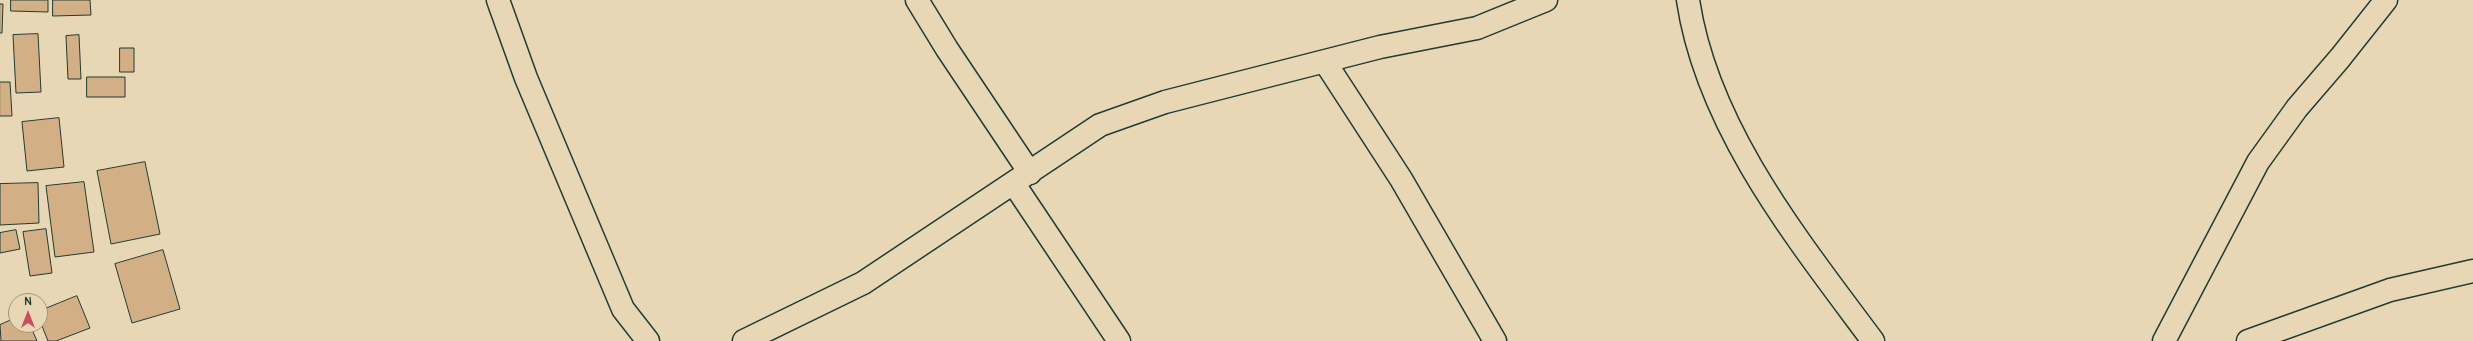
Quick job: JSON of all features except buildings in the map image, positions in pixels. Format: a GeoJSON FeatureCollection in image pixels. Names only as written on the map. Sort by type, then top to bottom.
{"type":"FeatureCollection","features":[{"type":"Feature","properties":{"kind":"street"},"geometry":{"type":"LineString","coordinates":[[498,0],[526,78],[623,309],[648,341]]}},
{"type":"Feature","properties":{"kind":"street"},"geometry":{"type":"LineString","coordinates":[[917,0],[1119,341]]}},
{"type":"Feature","properties":{"kind":"street"},"geometry":{"type":"LineString","coordinates":[[744,341],[863,283],[1100,125],[1164,102],[1380,47],[1477,28],[1546,0]]}},
{"type":"Feature","properties":{"kind":"street"},"geometry":{"type":"LineString","coordinates":[[1688,0],[1707,75],[1744,155],[1790,230],[1873,341]]}},
{"type":"Feature","properties":{"kind":"street"},"geometry":{"type":"LineString","coordinates":[[2164,341],[2258,162],[2297,108],[2340,58],[2386,0]]}},
{"type":"Feature","properties":{"kind":"street"},"geometry":{"type":"LineString","coordinates":[[1325,62],[1401,179],[1495,341]]}},
{"type":"Feature","properties":{"kind":"street"},"geometry":{"type":"LineString","coordinates":[[2248,341],[2390,290],[2473,271]]}}]}
